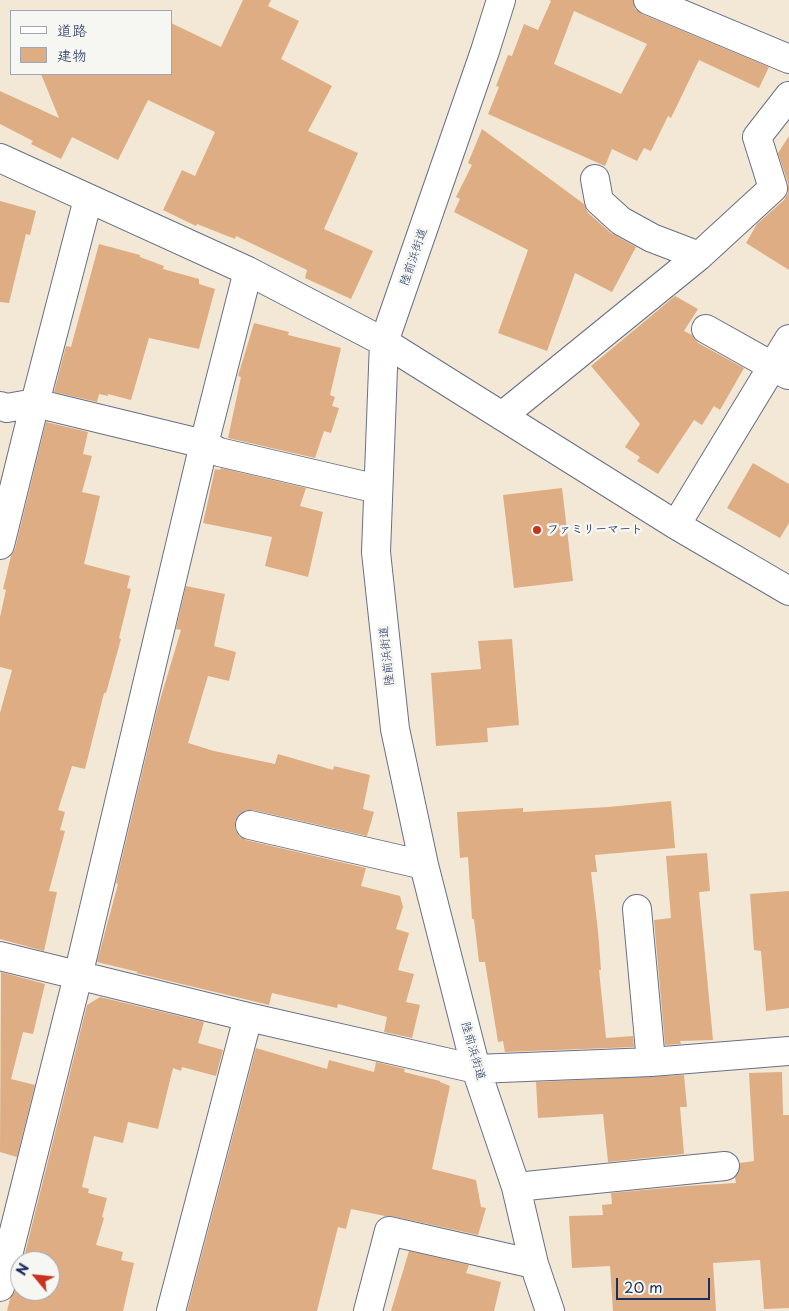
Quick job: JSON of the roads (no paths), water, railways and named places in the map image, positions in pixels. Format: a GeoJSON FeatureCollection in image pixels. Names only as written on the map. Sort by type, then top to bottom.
{"type":"FeatureCollection","features":[{"type":"Feature","properties":{"kind":"street","name":"陸前浜街道"},"geometry":{"type":"LineString","coordinates":[[501,0],[486,51],[384,342],[376,552],[395,729],[424,865],[476,1069],[516,1187],[534,1264],[550,1311]]}},
{"type":"Feature","properties":{"kind":"street"},"geometry":{"type":"LineString","coordinates":[[648,0],[789,59]]}},
{"type":"Feature","properties":{"kind":"street"},"geometry":{"type":"LineString","coordinates":[[502,416],[699,256],[773,188],[758,136],[789,96]]}},
{"type":"Feature","properties":{"kind":"street"},"geometry":{"type":"LineString","coordinates":[[0,158],[248,271],[384,342],[676,525],[789,591]]}},
{"type":"Feature","properties":{"kind":"street"},"geometry":{"type":"LineString","coordinates":[[595,178],[599,201],[621,221],[652,238],[699,256]]}},
{"type":"Feature","properties":{"kind":"street"},"geometry":{"type":"LineString","coordinates":[[0,545],[88,198]]}},
{"type":"Feature","properties":{"kind":"street"},"geometry":{"type":"LineString","coordinates":[[0,1287],[78,976],[204,444],[248,271]]}},
{"type":"Feature","properties":{"kind":"street"},"geometry":{"type":"LineString","coordinates":[[706,329],[781,371]]}},
{"type":"Feature","properties":{"kind":"street"},"geometry":{"type":"LineString","coordinates":[[676,525],[781,371],[789,339]]}},
{"type":"Feature","properties":{"kind":"street"},"geometry":{"type":"LineString","coordinates":[[0,406],[7,408],[35,403],[204,444],[219,452],[378,489]]}},
{"type":"Feature","properties":{"kind":"street"},"geometry":{"type":"LineString","coordinates":[[250,825],[424,865]]}},
{"type":"Feature","properties":{"kind":"street"},"geometry":{"type":"LineString","coordinates":[[637,909],[651,1062]]}},
{"type":"Feature","properties":{"kind":"street"},"geometry":{"type":"LineString","coordinates":[[0,956],[248,1017],[476,1069],[651,1062],[789,1051]]}},
{"type":"Feature","properties":{"kind":"street"},"geometry":{"type":"LineString","coordinates":[[170,1311],[248,1017]]}},
{"type":"Feature","properties":{"kind":"street"},"geometry":{"type":"LineString","coordinates":[[516,1187],[725,1166]]}},
{"type":"Feature","properties":{"kind":"street"},"geometry":{"type":"LineString","coordinates":[[368,1311],[388,1232],[534,1264]]}},
{"type":"Feature","properties":{"kind":"place","name":"ファミリーマート"},"geometry":{"type":"Point","coordinates":[537,530]}}]}
